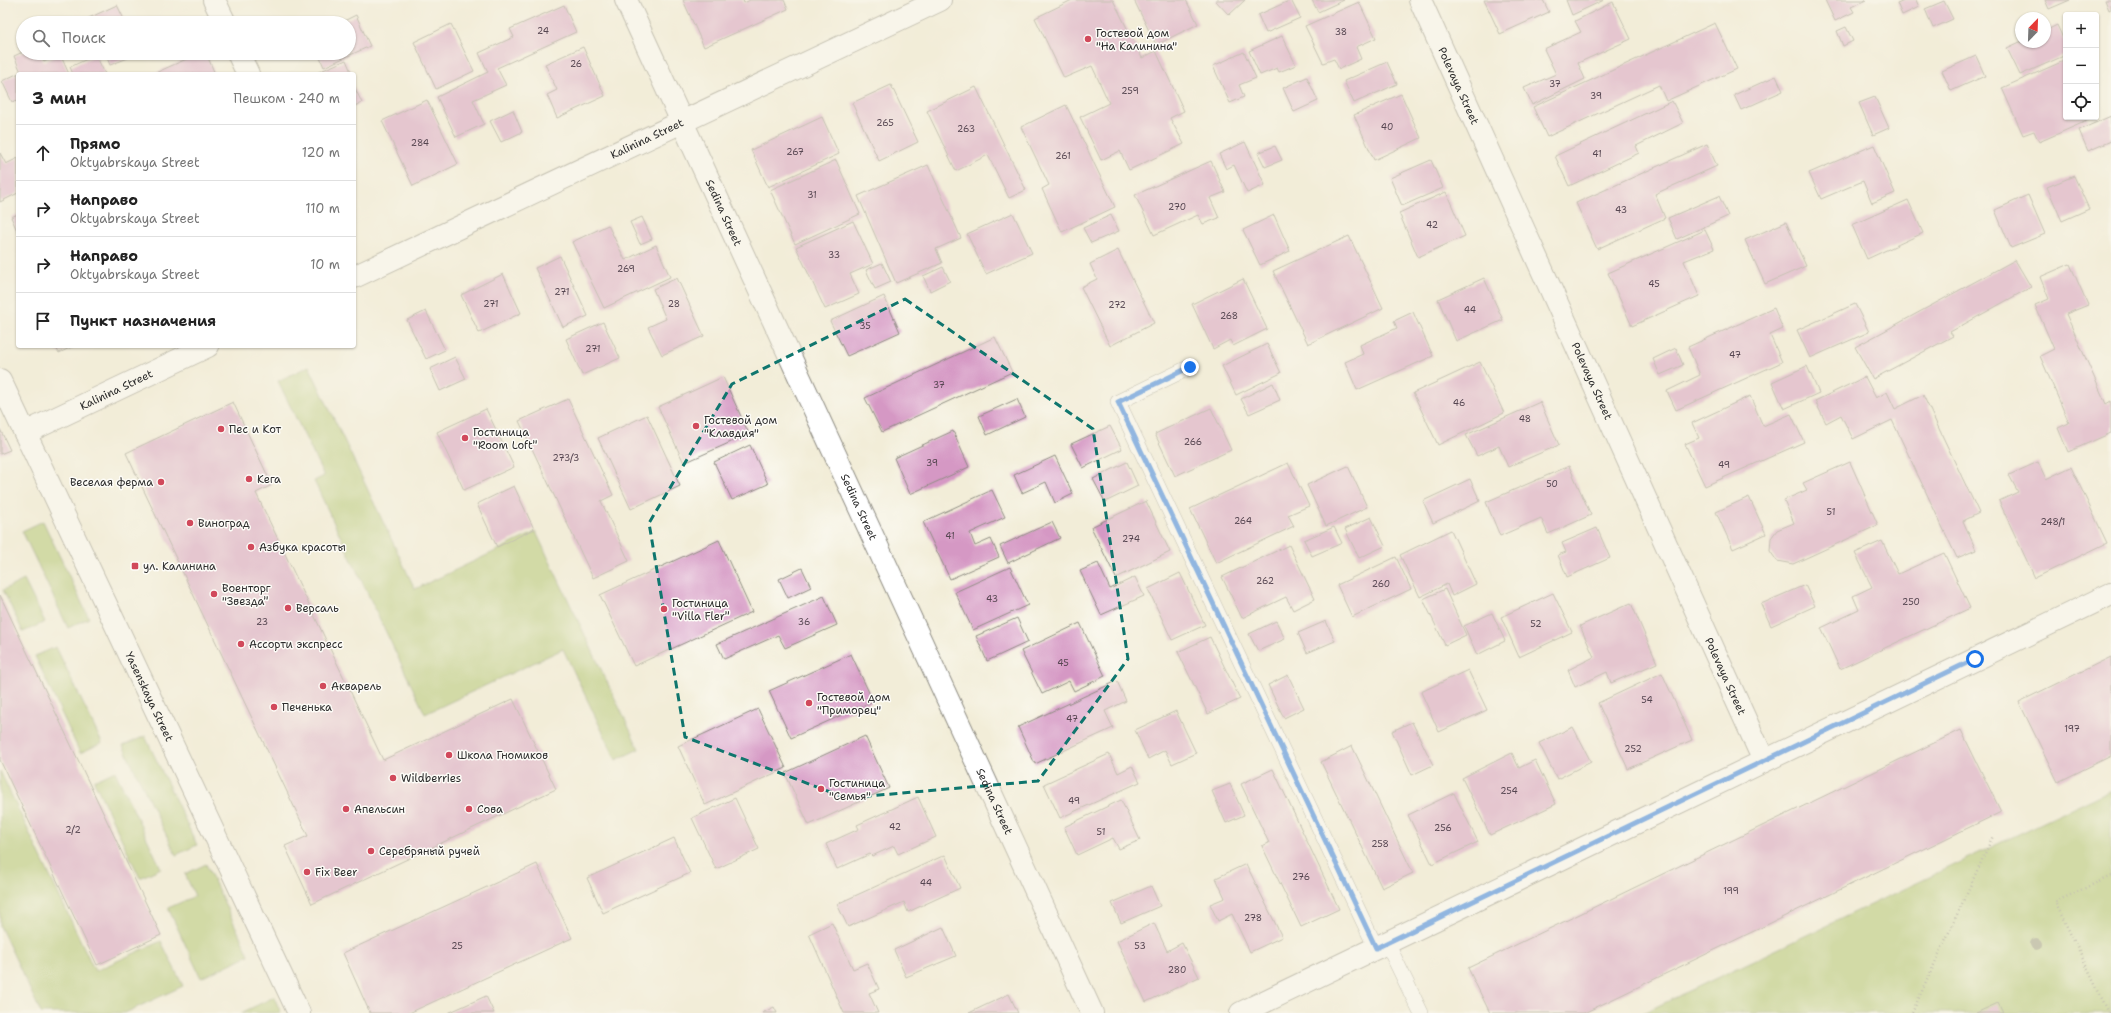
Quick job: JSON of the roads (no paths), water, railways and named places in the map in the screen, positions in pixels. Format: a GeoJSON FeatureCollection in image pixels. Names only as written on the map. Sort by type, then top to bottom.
{"type":"FeatureCollection","features":[{"type":"Feature","properties":{"kind":"street"},"geometry":{"type":"LineString","coordinates":[[214,0],[222,16]]}},
{"type":"Feature","properties":{"kind":"street","name":"Sedina Street"},"geometry":{"type":"LineString","coordinates":[[626,0],[1092,1013]]}},
{"type":"Feature","properties":{"kind":"street","name":"Kalinina Street"},"geometry":{"type":"LineString","coordinates":[[356,276],[940,0]]}},
{"type":"Feature","properties":{"kind":"street","name":"Polevaya Street"},"geometry":{"type":"LineString","coordinates":[[1420,0],[1764,761]]}},
{"type":"Feature","properties":{"kind":"street"},"geometry":{"type":"LineString","coordinates":[[241,60],[247,72]]}},
{"type":"Feature","properties":{"kind":"street","name":"Kalinina Street"},"geometry":{"type":"LineString","coordinates":[[25,433],[204,348]]}},
{"type":"Feature","properties":{"kind":"street","name":"Yasenskaya Street"},"geometry":{"type":"LineString","coordinates":[[0,380],[299,1013]]}},
{"type":"Feature","properties":{"kind":"street"},"geometry":{"type":"LineString","coordinates":[[1241,1013],[2111,594]]}},
{"type":"Feature","properties":{"kind":"lane"},"geometry":{"type":"LineString","coordinates":[[1190,367],[1118,402],[1382,946],[1421,1013]]}},
{"type":"Feature","properties":{"kind":"place","name":"Гостевой дом \"На Калинина\""},"geometry":{"type":"Point","coordinates":[1088,39]}},
{"type":"Feature","properties":{"kind":"place","name":"Гостевой дом \"Клавдия\""},"geometry":{"type":"Point","coordinates":[696,426]}},
{"type":"Feature","properties":{"kind":"place","name":"Пес и Кот"},"geometry":{"type":"Point","coordinates":[221,429]}},
{"type":"Feature","properties":{"kind":"place","name":"Гостиница \"Room Loft\""},"geometry":{"type":"Point","coordinates":[465,438]}},
{"type":"Feature","properties":{"kind":"place","name":"Кега"},"geometry":{"type":"Point","coordinates":[249,479]}},
{"type":"Feature","properties":{"kind":"place","name":"Веселая ферма"},"geometry":{"type":"Point","coordinates":[161,482]}},
{"type":"Feature","properties":{"kind":"place","name":"Виноград"},"geometry":{"type":"Point","coordinates":[190,523]}},
{"type":"Feature","properties":{"kind":"place","name":"Азбука красоты"},"geometry":{"type":"Point","coordinates":[251,547]}},
{"type":"Feature","properties":{"kind":"place","name":"ул. Калинина"},"geometry":{"type":"Point","coordinates":[135,566]}},
{"type":"Feature","properties":{"kind":"place","name":"Военторг \"Звезда\""},"geometry":{"type":"Point","coordinates":[214,594]}},
{"type":"Feature","properties":{"kind":"place","name":"Версаль"},"geometry":{"type":"Point","coordinates":[288,608]}},
{"type":"Feature","properties":{"kind":"place","name":"Гостиница \"Villa Fler\""},"geometry":{"type":"Point","coordinates":[664,609]}},
{"type":"Feature","properties":{"kind":"place","name":"Ассорти экспресс"},"geometry":{"type":"Point","coordinates":[241,644]}},
{"type":"Feature","properties":{"kind":"place","name":"Акварель"},"geometry":{"type":"Point","coordinates":[323,686]}},
{"type":"Feature","properties":{"kind":"place","name":"Гостевой дом \"Приморец\""},"geometry":{"type":"Point","coordinates":[809,703]}},
{"type":"Feature","properties":{"kind":"place","name":"Печенька"},"geometry":{"type":"Point","coordinates":[274,707]}},
{"type":"Feature","properties":{"kind":"place","name":"Школа Гномиков"},"geometry":{"type":"Point","coordinates":[449,755]}},
{"type":"Feature","properties":{"kind":"place","name":"Wildberries"},"geometry":{"type":"Point","coordinates":[393,778]}},
{"type":"Feature","properties":{"kind":"place","name":"Гостиница \"Семья\""},"geometry":{"type":"Point","coordinates":[821,789]}},
{"type":"Feature","properties":{"kind":"place","name":"Апельсин"},"geometry":{"type":"Point","coordinates":[346,809]}},
{"type":"Feature","properties":{"kind":"place","name":"Сова"},"geometry":{"type":"Point","coordinates":[469,809]}},
{"type":"Feature","properties":{"kind":"place","name":"Серебряный ручей"},"geometry":{"type":"Point","coordinates":[371,851]}},
{"type":"Feature","properties":{"kind":"place","name":"Fix Beer"},"geometry":{"type":"Point","coordinates":[307,872]}}]}
